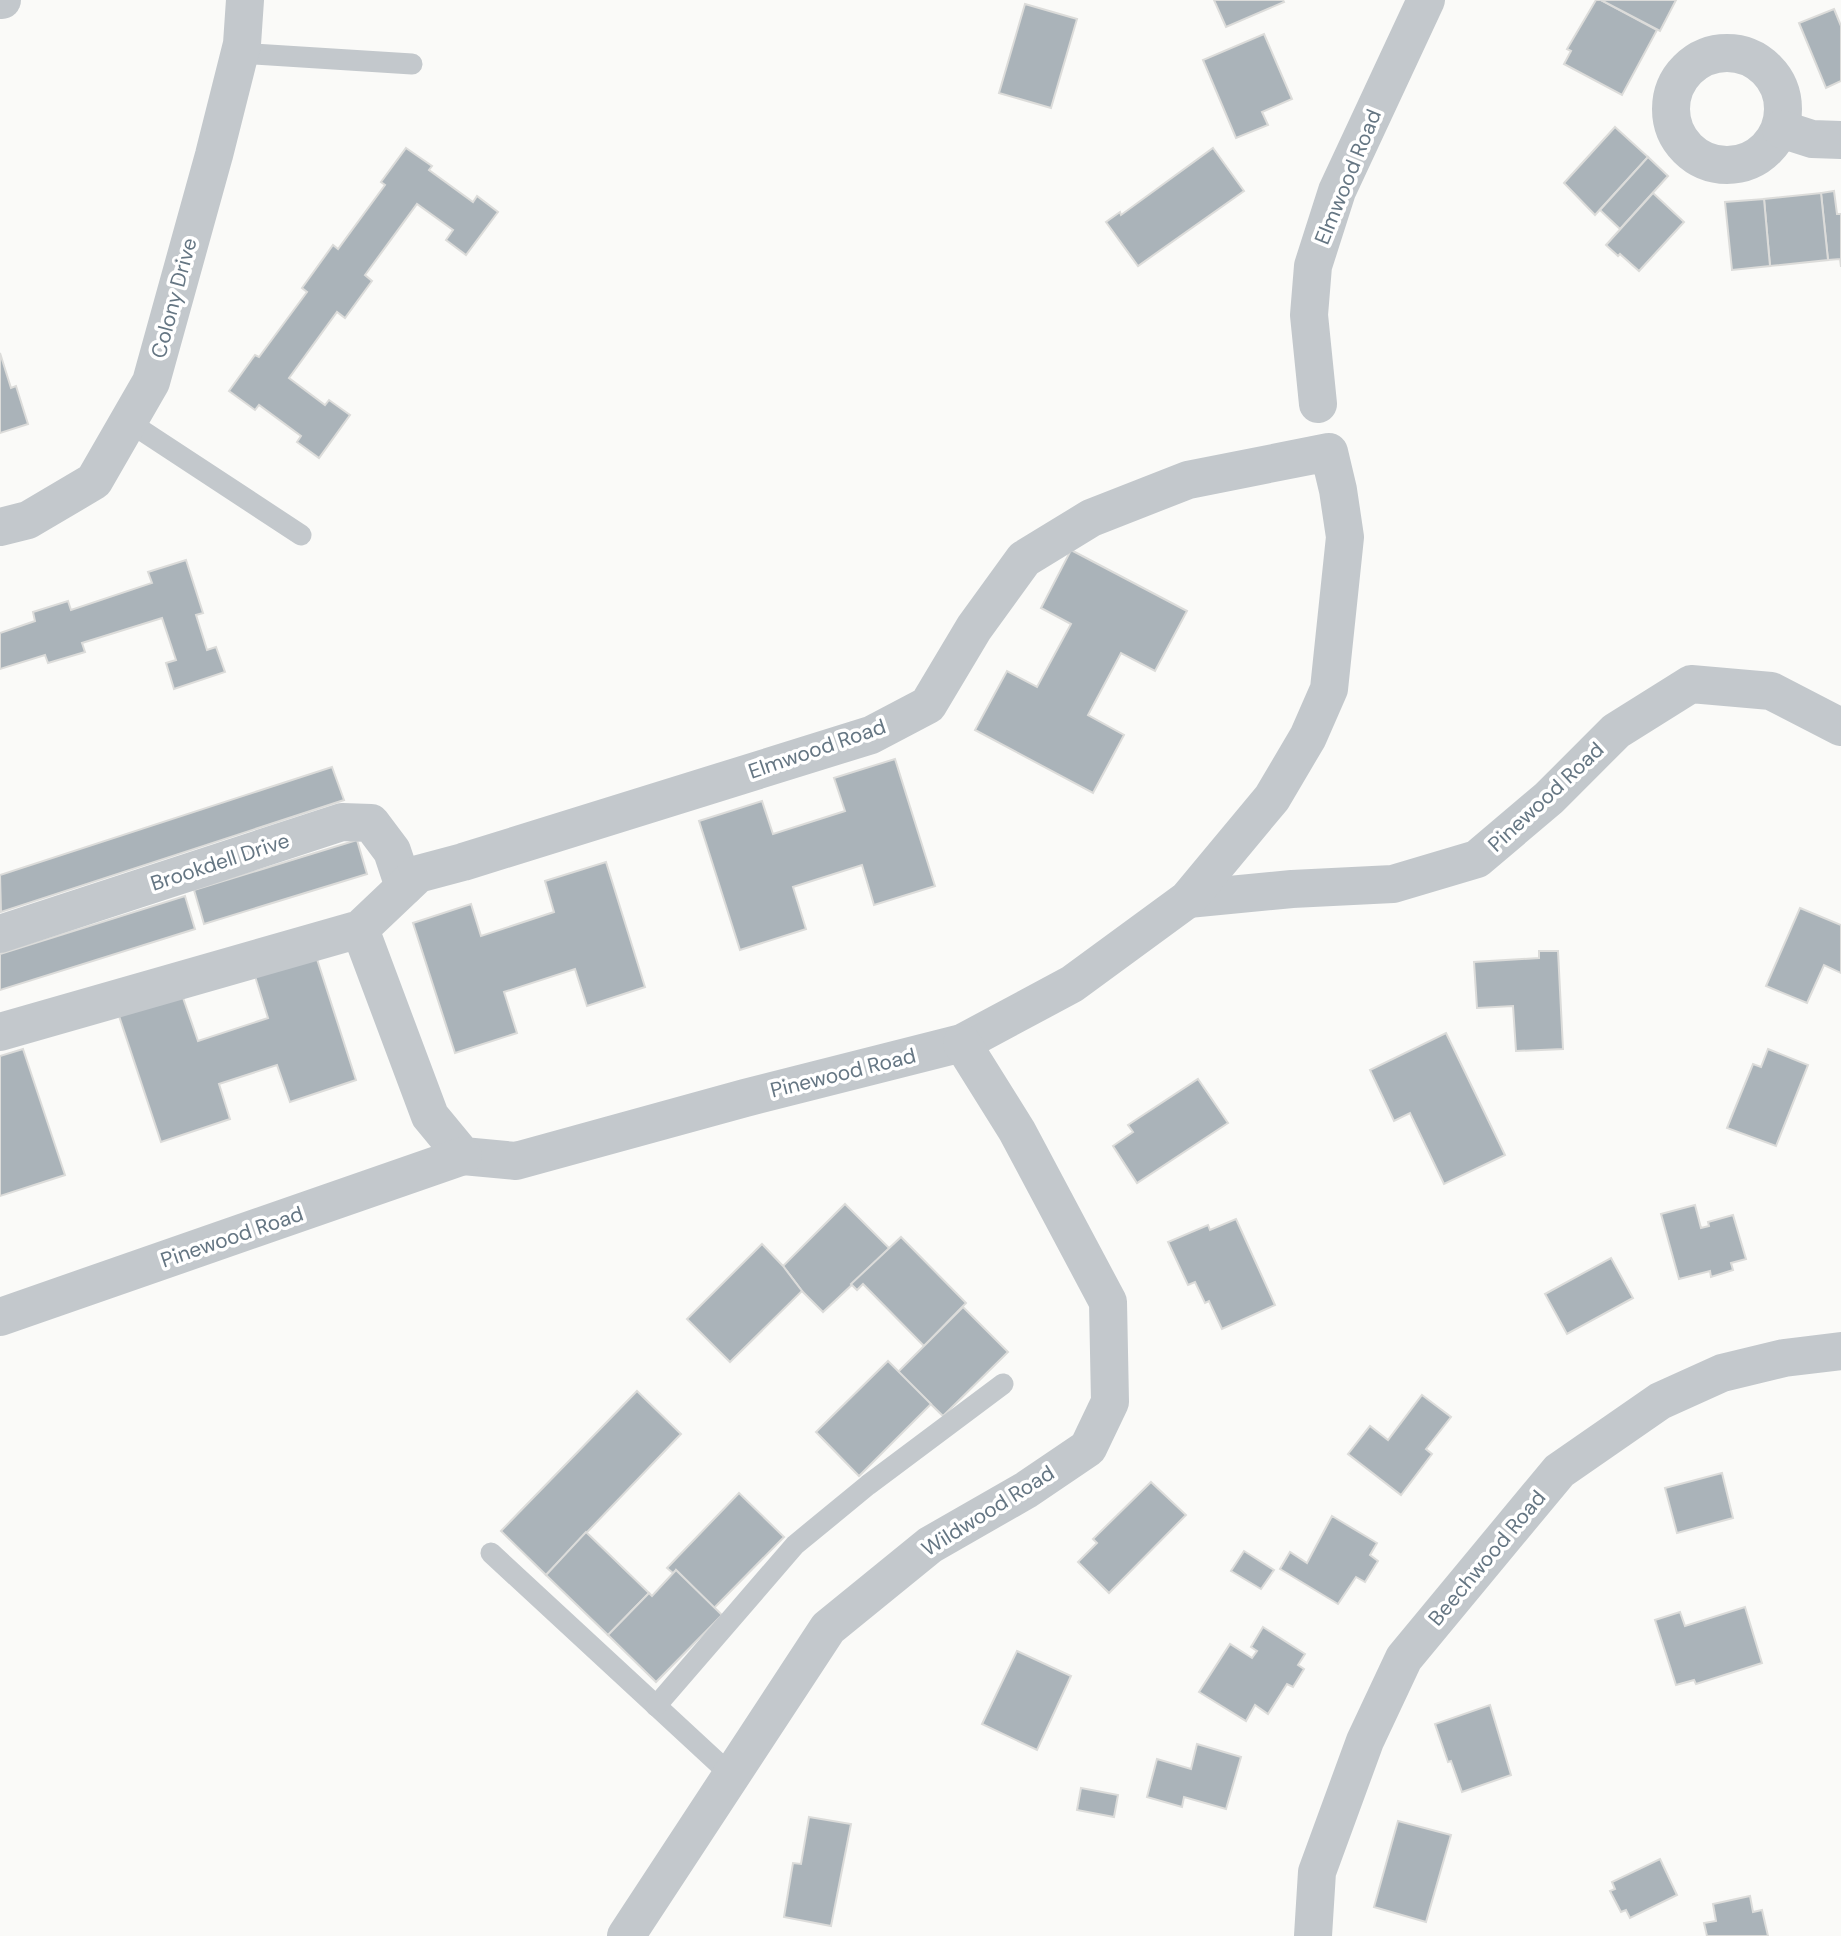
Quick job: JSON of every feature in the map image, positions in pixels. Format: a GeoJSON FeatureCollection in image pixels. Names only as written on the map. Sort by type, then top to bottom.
{"type":"FeatureCollection","features":[{"type":"Feature","properties":{"kind":"street","name":"Colony Drive"},"geometry":{"type":"LineString","coordinates":[[0,527],[27,520],[94,481],[151,382],[214,155],[239,53],[245,0]]}},
{"type":"Feature","properties":{"kind":"street","name":"Elmwood Road"},"geometry":{"type":"LineString","coordinates":[[1318,404],[1309,315],[1312,266],[1337,191],[1426,0]]}},
{"type":"Feature","properties":{"kind":"street"},"geometry":{"type":"LineString","coordinates":[[1781,129],[1812,139],[1841,140]]}},
{"type":"Feature","properties":{"kind":"street","name":"Elmwood Road"},"geometry":{"type":"LineString","coordinates":[[360,929],[418,874],[871,735],[928,705],[974,628],[1024,559],[1091,518],[1188,480],[1329,452],[1345,537]]}},
{"type":"Feature","properties":{"kind":"street","name":"Pinewood Road"},"geometry":{"type":"LineString","coordinates":[[0,1317],[463,1156],[516,1161],[745,1098],[962,1043],[1072,984],[1188,899],[1272,799],[1308,737],[1329,689],[1345,537]]}},
{"type":"Feature","properties":{"kind":"street","name":"Pinewood Road"},"geometry":{"type":"LineString","coordinates":[[1188,899],[1292,888],[1393,884],[1477,859],[1549,798],[1616,731],[1691,684],[1771,691],[1841,727]]}},
{"type":"Feature","properties":{"kind":"street","name":"Brookdell Drive"},"geometry":{"type":"LineString","coordinates":[[0,934],[342,822],[371,823],[392,851],[404,887]]}},
{"type":"Feature","properties":{"kind":"street"},"geometry":{"type":"LineString","coordinates":[[0,1032],[360,929],[430,1116],[463,1156]]}},
{"type":"Feature","properties":{"kind":"street","name":"Wildwood Road"},"geometry":{"type":"LineString","coordinates":[[626,1936],[828,1628],[930,1545],[1026,1490],[1088,1448],[1110,1402],[1108,1302],[1017,1131],[962,1043]]}},
{"type":"Feature","properties":{"kind":"street","name":"Beechwood Road"},"geometry":{"type":"LineString","coordinates":[[1313,1936],[1317,1872],[1365,1741],[1404,1658],[1559,1471],[1660,1401],[1722,1373],[1784,1358],[1841,1351]]}},
{"type":"Feature","properties":{"kind":"lane"},"geometry":{"type":"LineString","coordinates":[[239,53],[411,64]]}},
{"type":"Feature","properties":{"kind":"lane"},"geometry":{"type":"LineString","coordinates":[[129,422],[301,535]]}},
{"type":"Feature","properties":{"kind":"lane"},"geometry":{"type":"LineString","coordinates":[[656,1706],[795,1545],[868,1485],[1003,1384]]}},
{"type":"Feature","properties":{"kind":"lane"},"geometry":{"type":"LineString","coordinates":[[491,1553],[731,1775]]}},
{"type":"Feature","properties":{"kind":"building"},"geometry":{"type":"Polygon","coordinates":[[[1214,0],[1283,0],[1284,2],[1226,27],[1214,0]]]}},
{"type":"Feature","properties":{"kind":"building"},"geometry":{"type":"Polygon","coordinates":[[[1596,0],[1601,0],[1657,30],[1622,95],[1564,64],[1571,51],[1567,49],[1596,0]]]}},
{"type":"Feature","properties":{"kind":"building"},"geometry":{"type":"Polygon","coordinates":[[[1601,0],[1676,0],[1660,31],[1601,0]]]}},
{"type":"Feature","properties":{"kind":"building"},"geometry":{"type":"Polygon","coordinates":[[[1025,4],[1077,19],[1051,108],[999,93],[1025,4]]]}},
{"type":"Feature","properties":{"kind":"building"},"geometry":{"type":"Polygon","coordinates":[[[1834,9],[1841,26],[1841,81],[1826,88],[1799,23],[1834,9]]]}},
{"type":"Feature","properties":{"kind":"building"},"geometry":{"type":"Polygon","coordinates":[[[1264,34],[1292,99],[1262,112],[1268,125],[1236,138],[1203,60],[1264,34]]]}},
{"type":"Feature","properties":{"kind":"building"},"geometry":{"type":"Polygon","coordinates":[[[1615,127],[1648,157],[1595,215],[1564,183],[1615,127]]]}},
{"type":"Feature","properties":{"kind":"building"},"geometry":{"type":"Polygon","coordinates":[[[406,148],[432,166],[429,170],[473,202],[477,196],[498,212],[466,255],[446,240],[453,230],[417,204],[365,275],[372,281],[345,318],[337,312],[289,378],[325,405],[329,400],[350,415],[319,458],[297,442],[301,436],[259,405],[255,410],[229,391],[255,355],[259,357],[307,292],[302,288],[333,245],[338,249],[385,185],[381,182],[406,148]]]}},
{"type":"Feature","properties":{"kind":"building"},"geometry":{"type":"Polygon","coordinates":[[[1213,148],[1244,191],[1138,266],[1106,222],[1120,212],[1121,215],[1213,148]]]}},
{"type":"Feature","properties":{"kind":"building"},"geometry":{"type":"Polygon","coordinates":[[[1648,157],[1668,176],[1620,229],[1600,210],[1648,157]]]}},
{"type":"Feature","properties":{"kind":"building"},"geometry":{"type":"Polygon","coordinates":[[[1834,191],[1837,214],[1841,214],[1841,267],[1840,259],[1828,260],[1821,193],[1834,191]]]}},
{"type":"Feature","properties":{"kind":"building"},"geometry":{"type":"Polygon","coordinates":[[[1653,193],[1684,222],[1639,271],[1606,245],[1653,193]]]}},
{"type":"Feature","properties":{"kind":"building"},"geometry":{"type":"Polygon","coordinates":[[[1821,193],[1828,260],[1770,266],[1764,199],[1821,193]]]}},
{"type":"Feature","properties":{"kind":"building"},"geometry":{"type":"Polygon","coordinates":[[[1764,199],[1770,266],[1732,270],[1725,202],[1764,199]]]}},
{"type":"Feature","properties":{"kind":"building"},"geometry":{"type":"Polygon","coordinates":[[[0,353],[11,388],[16,386],[28,424],[0,433],[0,353]]]}},
{"type":"Feature","properties":{"kind":"building"},"geometry":{"type":"Polygon","coordinates":[[[1071,550],[1187,611],[1155,671],[1121,653],[1088,715],[1124,735],[1093,793],[975,730],[1007,671],[1037,687],[1071,624],[1041,608],[1071,550]]]}},
{"type":"Feature","properties":{"kind":"building"},"geometry":{"type":"Polygon","coordinates":[[[186,560],[203,613],[196,615],[207,650],[216,647],[225,672],[174,689],[166,663],[176,660],[162,618],[82,643],[85,652],[48,663],[45,655],[0,669],[0,633],[35,621],[33,612],[68,601],[71,610],[152,583],[148,572],[186,560]]]}},
{"type":"Feature","properties":{"kind":"building"},"geometry":{"type":"Polygon","coordinates":[[[895,759],[935,886],[874,905],[862,865],[793,887],[806,929],[740,950],[699,821],[762,801],[773,834],[845,811],[834,778],[895,759]]]}},
{"type":"Feature","properties":{"kind":"building"},"geometry":{"type":"Polygon","coordinates":[[[332,767],[344,800],[1,912],[0,875],[332,767]]]}},
{"type":"Feature","properties":{"kind":"building"},"geometry":{"type":"Polygon","coordinates":[[[357,840],[367,874],[204,924],[194,890],[357,840]]]}},
{"type":"Feature","properties":{"kind":"building"},"geometry":{"type":"Polygon","coordinates":[[[606,862],[645,987],[587,1006],[575,969],[504,992],[517,1033],[455,1053],[413,923],[471,904],[481,936],[554,912],[545,881],[606,862]]]}},
{"type":"Feature","properties":{"kind":"building"},"geometry":{"type":"Polygon","coordinates":[[[185,896],[195,929],[0,990],[0,954],[185,896]]]}},
{"type":"Feature","properties":{"kind":"building"},"geometry":{"type":"Polygon","coordinates":[[[1800,908],[1841,925],[1841,973],[1824,965],[1807,1003],[1766,986],[1800,908]]]}},
{"type":"Feature","properties":{"kind":"building"},"geometry":{"type":"Polygon","coordinates":[[[1539,951],[1558,951],[1563,1049],[1516,1051],[1513,1006],[1477,1008],[1474,962],[1539,958],[1539,951]]]}},
{"type":"Feature","properties":{"kind":"building"},"geometry":{"type":"Polygon","coordinates":[[[315,953],[356,1080],[290,1102],[277,1065],[219,1084],[230,1119],[161,1142],[119,1016],[182,995],[198,1041],[268,1018],[254,973],[315,953]]]}},
{"type":"Feature","properties":{"kind":"building"},"geometry":{"type":"Polygon","coordinates":[[[1446,1033],[1505,1155],[1444,1184],[1410,1113],[1394,1121],[1370,1070],[1446,1033]]]}},
{"type":"Feature","properties":{"kind":"building"},"geometry":{"type":"Polygon","coordinates":[[[23,1049],[65,1175],[0,1196],[0,1056],[23,1049]]]}},
{"type":"Feature","properties":{"kind":"building"},"geometry":{"type":"Polygon","coordinates":[[[1768,1049],[1808,1065],[1776,1146],[1727,1128],[1753,1064],[1761,1067],[1768,1049]]]}},
{"type":"Feature","properties":{"kind":"building"},"geometry":{"type":"Polygon","coordinates":[[[1198,1079],[1228,1123],[1137,1183],[1113,1146],[1133,1132],[1128,1125],[1198,1079]]]}},
{"type":"Feature","properties":{"kind":"building"},"geometry":{"type":"Polygon","coordinates":[[[845,1204],[890,1249],[823,1312],[783,1266],[845,1204]]]}},
{"type":"Feature","properties":{"kind":"building"},"geometry":{"type":"Polygon","coordinates":[[[1695,1205],[1701,1228],[1709,1226],[1708,1222],[1733,1215],[1746,1259],[1731,1263],[1733,1270],[1711,1277],[1710,1271],[1679,1279],[1661,1214],[1695,1205]]]}},
{"type":"Feature","properties":{"kind":"building"},"geometry":{"type":"Polygon","coordinates":[[[1236,1219],[1275,1305],[1222,1329],[1209,1301],[1205,1303],[1195,1282],[1188,1285],[1168,1242],[1208,1225],[1210,1230],[1236,1219]]]}},
{"type":"Feature","properties":{"kind":"building"},"geometry":{"type":"Polygon","coordinates":[[[901,1237],[966,1303],[924,1346],[863,1284],[857,1290],[851,1284],[901,1237]]]}},
{"type":"Feature","properties":{"kind":"building"},"geometry":{"type":"Polygon","coordinates":[[[762,1244],[802,1291],[730,1362],[687,1319],[762,1244]]]}},
{"type":"Feature","properties":{"kind":"building"},"geometry":{"type":"Polygon","coordinates":[[[1611,1258],[1633,1298],[1567,1334],[1545,1294],[1611,1258]]]}},
{"type":"Feature","properties":{"kind":"building"},"geometry":{"type":"Polygon","coordinates":[[[963,1307],[1008,1352],[943,1416],[898,1372],[963,1307]]]}},
{"type":"Feature","properties":{"kind":"building"},"geometry":{"type":"Polygon","coordinates":[[[888,1361],[931,1404],[859,1476],[816,1432],[888,1361]]]}},
{"type":"Feature","properties":{"kind":"building"},"geometry":{"type":"Polygon","coordinates":[[[637,1391],[681,1434],[546,1575],[501,1531],[637,1391]]]}},
{"type":"Feature","properties":{"kind":"building"},"geometry":{"type":"Polygon","coordinates":[[[1422,1395],[1451,1417],[1426,1449],[1432,1454],[1401,1495],[1348,1454],[1370,1426],[1388,1440],[1422,1395]]]}},
{"type":"Feature","properties":{"kind":"building"},"geometry":{"type":"Polygon","coordinates":[[[1722,1473],[1733,1518],[1677,1533],[1665,1488],[1722,1473]]]}},
{"type":"Feature","properties":{"kind":"building"},"geometry":{"type":"Polygon","coordinates":[[[1151,1482],[1186,1515],[1109,1593],[1078,1562],[1097,1543],[1093,1539],[1151,1482]]]}},
{"type":"Feature","properties":{"kind":"building"},"geometry":{"type":"Polygon","coordinates":[[[739,1493],[784,1537],[714,1608],[676,1570],[674,1574],[667,1568],[739,1493]]]}},
{"type":"Feature","properties":{"kind":"building"},"geometry":{"type":"Polygon","coordinates":[[[1332,1516],[1377,1543],[1370,1555],[1378,1561],[1365,1582],[1356,1577],[1338,1604],[1280,1569],[1290,1552],[1307,1563],[1332,1516]]]}},
{"type":"Feature","properties":{"kind":"building"},"geometry":{"type":"Polygon","coordinates":[[[586,1532],[649,1593],[608,1635],[546,1575],[586,1532]]]}},
{"type":"Feature","properties":{"kind":"building"},"geometry":{"type":"Polygon","coordinates":[[[1244,1551],[1274,1570],[1261,1589],[1231,1571],[1244,1551]]]}},
{"type":"Feature","properties":{"kind":"building"},"geometry":{"type":"Polygon","coordinates":[[[676,1570],[722,1615],[656,1682],[608,1635],[649,1593],[652,1596],[676,1570]]]}},
{"type":"Feature","properties":{"kind":"building"},"geometry":{"type":"Polygon","coordinates":[[[1745,1607],[1762,1663],[1696,1684],[1694,1680],[1676,1685],[1655,1620],[1680,1612],[1685,1626],[1745,1607]]]}},
{"type":"Feature","properties":{"kind":"building"},"geometry":{"type":"Polygon","coordinates":[[[1263,1627],[1305,1654],[1298,1665],[1304,1669],[1293,1687],[1287,1684],[1268,1714],[1255,1705],[1246,1721],[1199,1692],[1230,1644],[1252,1658],[1257,1651],[1251,1647],[1263,1627]]]}},
{"type":"Feature","properties":{"kind":"building"},"geometry":{"type":"Polygon","coordinates":[[[1017,1651],[1071,1676],[1037,1750],[982,1724],[1017,1651]]]}},
{"type":"Feature","properties":{"kind":"building"},"geometry":{"type":"Polygon","coordinates":[[[1490,1705],[1511,1775],[1462,1792],[1435,1724],[1490,1705]]]}},
{"type":"Feature","properties":{"kind":"building"},"geometry":{"type":"Polygon","coordinates":[[[1197,1744],[1241,1757],[1226,1809],[1184,1797],[1182,1807],[1147,1797],[1157,1759],[1191,1769],[1197,1744]]]}},
{"type":"Feature","properties":{"kind":"building"},"geometry":{"type":"Polygon","coordinates":[[[1081,1788],[1118,1795],[1114,1817],[1077,1810],[1081,1788]]]}},
{"type":"Feature","properties":{"kind":"building"},"geometry":{"type":"Polygon","coordinates":[[[809,1817],[851,1824],[831,1926],[784,1917],[793,1863],[801,1864],[809,1817]]]}},
{"type":"Feature","properties":{"kind":"building"},"geometry":{"type":"Polygon","coordinates":[[[1398,1821],[1451,1835],[1426,1922],[1374,1907],[1398,1821]]]}},
{"type":"Feature","properties":{"kind":"building"},"geometry":{"type":"Polygon","coordinates":[[[1660,1859],[1677,1895],[1630,1918],[1626,1910],[1621,1912],[1610,1891],[1615,1889],[1612,1882],[1660,1859]]]}},
{"type":"Feature","properties":{"kind":"building"},"geometry":{"type":"Polygon","coordinates":[[[1750,1896],[1753,1912],[1762,1910],[1768,1936],[1707,1936],[1704,1923],[1716,1921],[1713,1904],[1750,1896]]]}}]}
